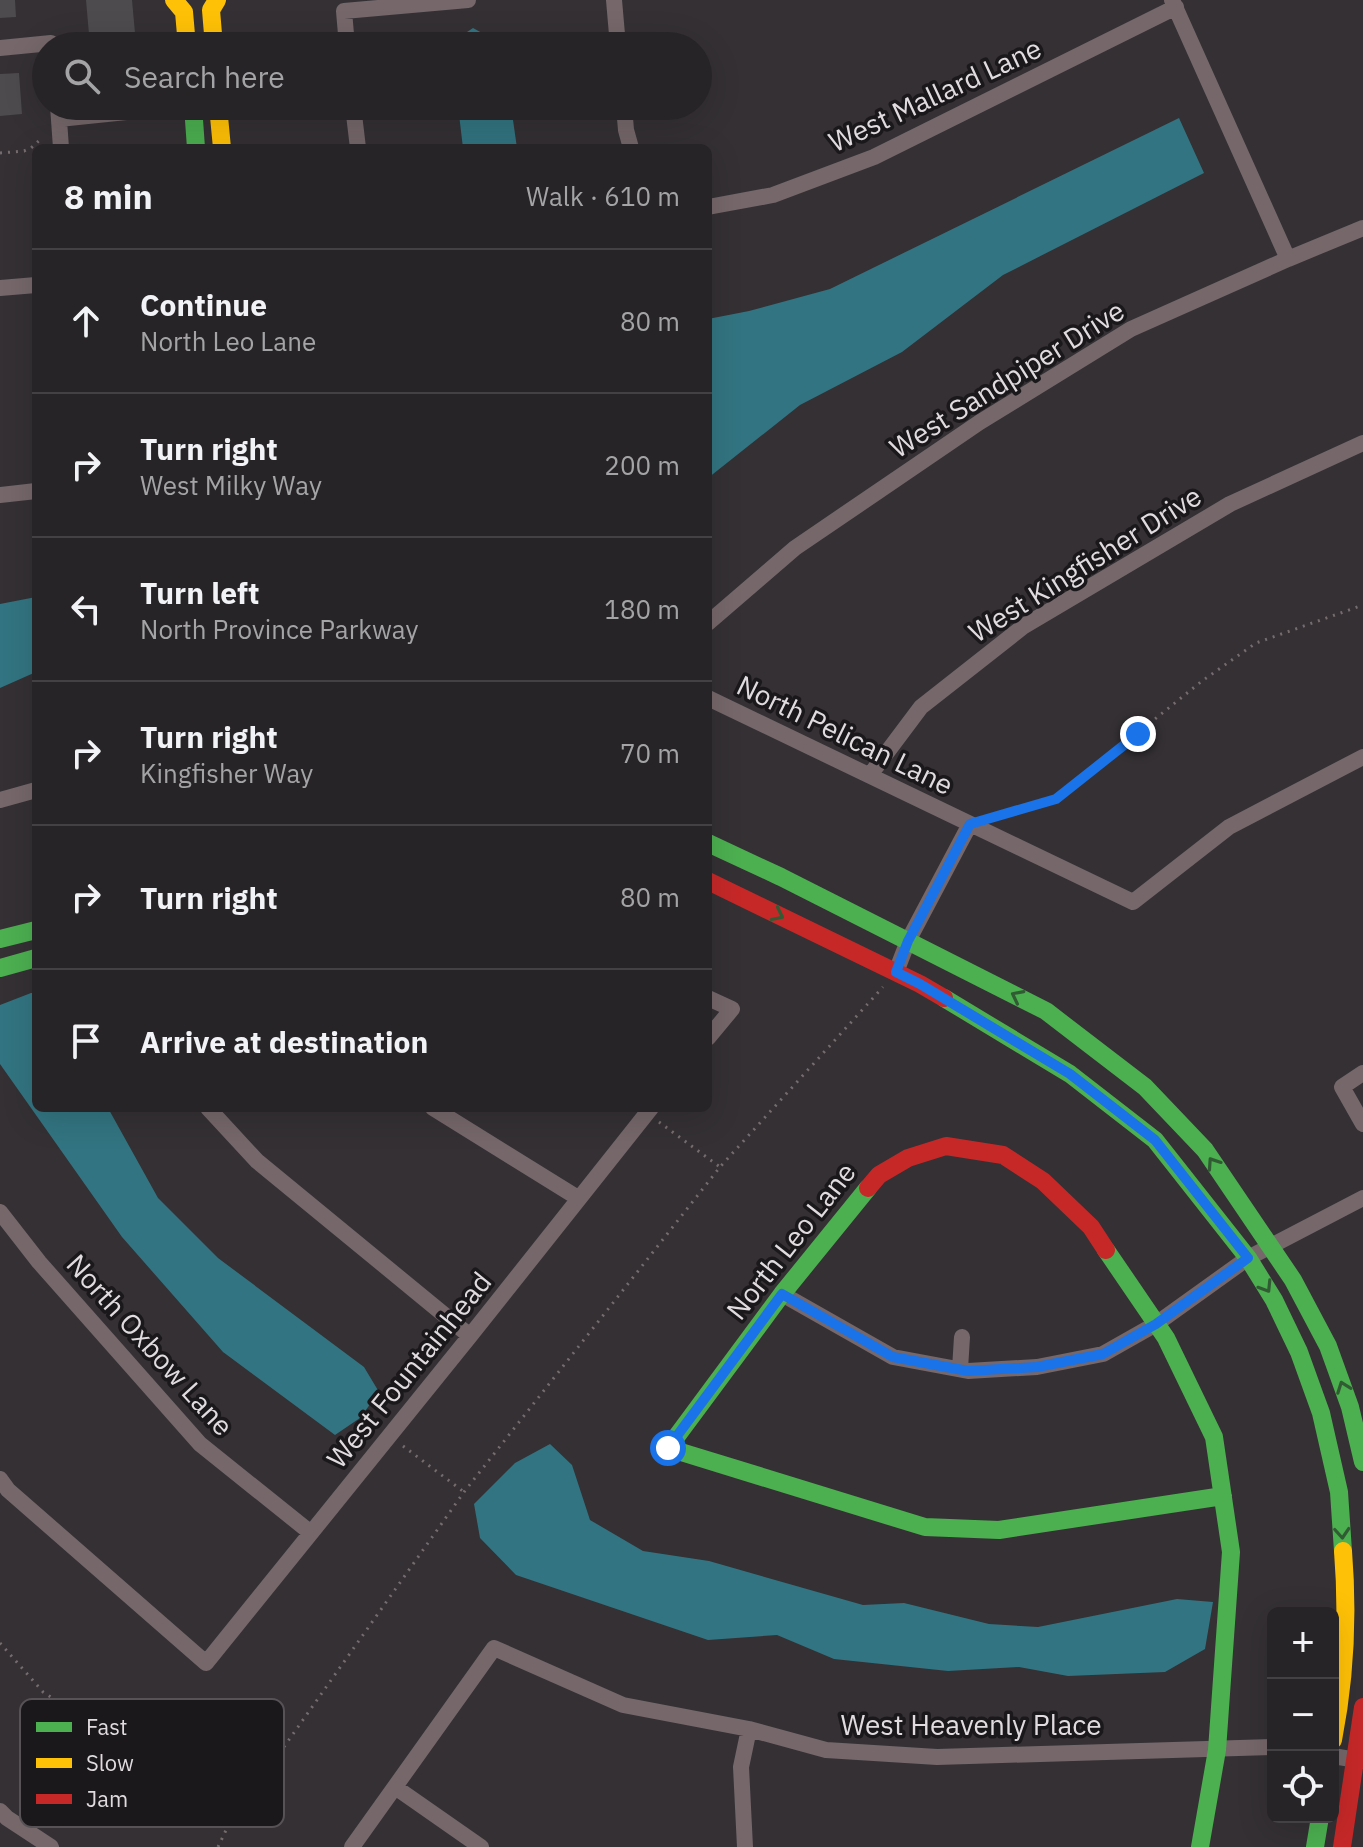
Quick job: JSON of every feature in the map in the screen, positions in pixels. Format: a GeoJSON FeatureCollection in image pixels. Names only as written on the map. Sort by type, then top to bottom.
{"type":"FeatureCollection","features":[{"type":"Feature","properties":{"kind":"street"},"geometry":{"type":"LineString","coordinates":[[174,0],[184,12],[186,32]]}},
{"type":"Feature","properties":{"kind":"street"},"geometry":{"type":"LineString","coordinates":[[213,32],[211,10],[217,0]]}},
{"type":"Feature","properties":{"kind":"street"},"geometry":{"type":"LineString","coordinates":[[346,32],[344,11],[468,0]]}},
{"type":"Feature","properties":{"kind":"street"},"geometry":{"type":"LineString","coordinates":[[614,0],[617,32]]}},
{"type":"Feature","properties":{"kind":"street"},"geometry":{"type":"LineString","coordinates":[[1174,4],[1288,259]]}},
{"type":"Feature","properties":{"kind":"street","name":"West Mallard Lane"},"geometry":{"type":"LineString","coordinates":[[712,206],[773,195],[874,157],[1174,4]]}},
{"type":"Feature","properties":{"kind":"street"},"geometry":{"type":"LineString","coordinates":[[0,48],[32,46]]}},
{"type":"Feature","properties":{"kind":"street"},"geometry":{"type":"LineString","coordinates":[[59,127],[101,120]]}},
{"type":"Feature","properties":{"kind":"street"},"geometry":{"type":"LineString","coordinates":[[194,120],[196,144]]}},
{"type":"Feature","properties":{"kind":"street"},"geometry":{"type":"LineString","coordinates":[[219,120],[222,144]]}},
{"type":"Feature","properties":{"kind":"street"},"geometry":{"type":"LineString","coordinates":[[355,120],[358,144]]}},
{"type":"Feature","properties":{"kind":"street"},"geometry":{"type":"LineString","coordinates":[[625,120],[630,144]]}},
{"type":"Feature","properties":{"kind":"street","name":"West Sandpiper Drive"},"geometry":{"type":"LineString","coordinates":[[712,620],[795,548],[980,422],[1131,329],[1363,228]]}},
{"type":"Feature","properties":{"kind":"street"},"geometry":{"type":"LineString","coordinates":[[0,288],[32,285]]}},
{"type":"Feature","properties":{"kind":"street","name":"West Kingfisher Drive"},"geometry":{"type":"LineString","coordinates":[[870,775],[921,707],[1024,626],[1230,504],[1363,443]]}},
{"type":"Feature","properties":{"kind":"street"},"geometry":{"type":"LineString","coordinates":[[0,495],[32,491]]}},
{"type":"Feature","properties":{"kind":"street","name":"North Pelican Lane"},"geometry":{"type":"LineString","coordinates":[[712,700],[1133,902],[1229,827],[1363,757]]}},
{"type":"Feature","properties":{"kind":"street"},"geometry":{"type":"LineString","coordinates":[[0,800],[32,791]]}},
{"type":"Feature","properties":{"kind":"street"},"geometry":{"type":"LineString","coordinates":[[896,972],[908,941],[970,824]]}},
{"type":"Feature","properties":{"kind":"street"},"geometry":{"type":"LineString","coordinates":[[712,845],[1046,1011],[1145,1087],[1205,1150],[1259,1252],[1274,1300],[1299,1352],[1321,1413],[1339,1492],[1345,1575],[1345,1633],[1339,1698]]}},
{"type":"Feature","properties":{"kind":"street"},"geometry":{"type":"LineString","coordinates":[[712,883],[920,984],[1070,1074],[1155,1140],[1259,1252],[1293,1280],[1328,1346],[1350,1407],[1363,1462]]}},
{"type":"Feature","properties":{"kind":"street"},"geometry":{"type":"LineString","coordinates":[[0,939],[32,931]]}},
{"type":"Feature","properties":{"kind":"street"},"geometry":{"type":"LineString","coordinates":[[0,968],[32,959]]}},
{"type":"Feature","properties":{"kind":"street"},"geometry":{"type":"LineString","coordinates":[[712,1000],[732,1009],[712,1033]]}},
{"type":"Feature","properties":{"kind":"street"},"geometry":{"type":"LineString","coordinates":[[1363,1073],[1342,1087],[1363,1124]]}},
{"type":"Feature","properties":{"kind":"street"},"geometry":{"type":"LineString","coordinates":[[212,1112],[257,1161],[470,1336]]}},
{"type":"Feature","properties":{"kind":"street"},"geometry":{"type":"LineString","coordinates":[[439,1112],[578,1198]]}},
{"type":"Feature","properties":{"kind":"street","name":"West Fountainhead"},"geometry":{"type":"LineString","coordinates":[[0,1479],[8,1490],[206,1663],[647,1112]]}},
{"type":"Feature","properties":{"kind":"street","name":"North Leo Lane"},"geometry":{"type":"LineString","coordinates":[[1156,1324],[1091,1227],[1043,1181],[1003,1155],[946,1146],[908,1158],[879,1175],[782,1294],[668,1448],[925,1527],[999,1530],[1223,1496]]}},
{"type":"Feature","properties":{"kind":"street"},"geometry":{"type":"LineString","coordinates":[[782,1294],[893,1357],[968,1371],[1037,1367],[1103,1354],[1156,1324],[1259,1252],[1363,1198]]}},
{"type":"Feature","properties":{"kind":"street","name":"North Oxbow Lane"},"geometry":{"type":"LineString","coordinates":[[0,1212],[39,1262],[200,1444],[311,1533]]}},
{"type":"Feature","properties":{"kind":"street"},"geometry":{"type":"LineString","coordinates":[[1156,1324],[1166,1338],[1214,1437],[1231,1552],[1217,1750],[1200,1847]]}},
{"type":"Feature","properties":{"kind":"street"},"geometry":{"type":"LineString","coordinates":[[960,1369],[962,1337]]}},
{"type":"Feature","properties":{"kind":"street","name":"West Heavenly Place"},"geometry":{"type":"LineString","coordinates":[[395,1787],[494,1648],[623,1705],[749,1729],[826,1750],[937,1757],[1267,1747]]}},
{"type":"Feature","properties":{"kind":"street"},"geometry":{"type":"LineString","coordinates":[[1342,1847],[1359,1760],[1363,1707]]}},
{"type":"Feature","properties":{"kind":"street"},"geometry":{"type":"LineString","coordinates":[[745,1847],[741,1767],[749,1729]]}},
{"type":"Feature","properties":{"kind":"street"},"geometry":{"type":"LineString","coordinates":[[1339,1757],[1359,1760]]}},
{"type":"Feature","properties":{"kind":"street"},"geometry":{"type":"LineString","coordinates":[[352,1847],[395,1787],[481,1847]]}},
{"type":"Feature","properties":{"kind":"street"},"geometry":{"type":"LineString","coordinates":[[0,1811],[20,1827]]}},
{"type":"Feature","properties":{"kind":"street"},"geometry":{"type":"LineString","coordinates":[[1315,1847],[1319,1823]]}},
{"type":"Feature","properties":{"kind":"street"},"geometry":{"type":"LineString","coordinates":[[21,1827],[51,1847]]}},
{"type":"Feature","properties":{"kind":"path"},"geometry":{"type":"LineString","coordinates":[[35,144],[59,127]]}},
{"type":"Feature","properties":{"kind":"path"},"geometry":{"type":"LineString","coordinates":[[0,153],[24,151],[32,147]]}},
{"type":"Feature","properties":{"kind":"path"},"geometry":{"type":"LineString","coordinates":[[970,824],[1056,799],[1202,681],[1256,643],[1363,605]]}},
{"type":"Feature","properties":{"kind":"path"},"geometry":{"type":"LineString","coordinates":[[284,1747],[464,1492],[720,1167],[896,972]]}},
{"type":"Feature","properties":{"kind":"path"},"geometry":{"type":"LineString","coordinates":[[651,1112],[720,1167]]}},
{"type":"Feature","properties":{"kind":"path"},"geometry":{"type":"LineString","coordinates":[[390,1436],[464,1492]]}},
{"type":"Feature","properties":{"kind":"path"},"geometry":{"type":"LineString","coordinates":[[0,1643],[43,1692],[54,1699]]}},
{"type":"Feature","properties":{"kind":"path"},"geometry":{"type":"LineString","coordinates":[[218,1847],[228,1827]]}},
{"type":"Feature","properties":{"kind":"water"},"geometry":{"type":"Polygon","coordinates":[[[1179,118],[1204,173],[1003,275],[902,352],[800,405],[712,475],[712,318],[830,289],[1179,118]]]}},
{"type":"Feature","properties":{"kind":"water"},"geometry":{"type":"Polygon","coordinates":[[[460,120],[513,120],[516,144],[463,144],[460,120]]]}},
{"type":"Feature","properties":{"kind":"water"},"geometry":{"type":"Polygon","coordinates":[[[32,598],[32,674],[0,688],[0,604],[32,598]]]}},
{"type":"Feature","properties":{"kind":"water"},"geometry":{"type":"Polygon","coordinates":[[[32,993],[32,1109],[0,1064],[0,1005],[32,993]]]}},
{"type":"Feature","properties":{"kind":"water"},"geometry":{"type":"Polygon","coordinates":[[[34,1112],[110,1112],[158,1198],[218,1258],[364,1367],[379,1392],[360,1418],[335,1435],[223,1352],[122,1237],[34,1112]]]}},
{"type":"Feature","properties":{"kind":"water"},"geometry":{"type":"Polygon","coordinates":[[[550,1444],[572,1465],[590,1520],[643,1551],[709,1561],[863,1605],[904,1603],[989,1624],[1038,1627],[1177,1599],[1213,1602],[1205,1649],[1165,1672],[1068,1676],[1019,1667],[948,1671],[834,1659],[777,1635],[708,1640],[516,1575],[480,1538],[474,1504],[515,1463],[550,1444]]]}},
{"type":"Feature","properties":{"kind":"building"},"geometry":{"type":"Polygon","coordinates":[[[0,0],[15,0],[16,17],[0,18],[0,0]]]}},
{"type":"Feature","properties":{"kind":"building"},"geometry":{"type":"Polygon","coordinates":[[[86,0],[132,0],[135,32],[89,32],[86,0]]]}},
{"type":"Feature","properties":{"kind":"building"},"geometry":{"type":"Polygon","coordinates":[[[19,73],[22,114],[0,116],[0,74],[19,73]]]}},
{"type":"Feature","properties":{"kind":"traffic: fast"},"geometry":{"type":"LineString","coordinates":[[194,120],[196,144]]}},
{"type":"Feature","properties":{"kind":"traffic: fast"},"geometry":{"type":"LineString","coordinates":[[712,845],[1046,1011],[1145,1087],[1205,1150],[1293,1280],[1328,1346],[1350,1407],[1363,1462]]}},
{"type":"Feature","properties":{"kind":"traffic: fast"},"geometry":{"type":"LineString","coordinates":[[0,939],[32,931]]}},
{"type":"Feature","properties":{"kind":"traffic: fast"},"geometry":{"type":"LineString","coordinates":[[0,968],[32,959]]}},
{"type":"Feature","properties":{"kind":"traffic: fast"},"geometry":{"type":"LineString","coordinates":[[944,998],[1070,1074],[1155,1140],[1248,1258],[1274,1300],[1299,1352],[1321,1413],[1339,1492],[1343,1551]]}},
{"type":"Feature","properties":{"kind":"traffic: fast"},"geometry":{"type":"LineString","coordinates":[[868,1188],[782,1294],[668,1448],[925,1527],[999,1530],[1223,1496]]}},
{"type":"Feature","properties":{"kind":"traffic: fast"},"geometry":{"type":"LineString","coordinates":[[1106,1250],[1166,1338],[1214,1437],[1231,1552],[1217,1750],[1200,1847]]}},
{"type":"Feature","properties":{"kind":"traffic: fast"},"geometry":{"type":"LineString","coordinates":[[1315,1847],[1319,1823]]}},
{"type":"Feature","properties":{"kind":"traffic: slow"},"geometry":{"type":"LineString","coordinates":[[174,0],[184,12],[186,32]]}},
{"type":"Feature","properties":{"kind":"traffic: slow"},"geometry":{"type":"LineString","coordinates":[[213,32],[211,10],[217,0]]}},
{"type":"Feature","properties":{"kind":"traffic: slow"},"geometry":{"type":"LineString","coordinates":[[219,120],[222,144]]}},
{"type":"Feature","properties":{"kind":"traffic: slow"},"geometry":{"type":"LineString","coordinates":[[1339,1700],[1344,1646],[1343,1551]]}},
{"type":"Feature","properties":{"kind":"traffic: jam"},"geometry":{"type":"LineString","coordinates":[[712,883],[944,998]]}},
{"type":"Feature","properties":{"kind":"traffic: jam"},"geometry":{"type":"LineString","coordinates":[[868,1188],[879,1175],[908,1158],[946,1146],[1003,1155],[1043,1181],[1091,1227],[1106,1250]]}},
{"type":"Feature","properties":{"kind":"traffic: jam"},"geometry":{"type":"LineString","coordinates":[[1342,1847],[1363,1707]]}},
{"type":"Feature","properties":{"kind":"route"},"geometry":{"type":"LineString","coordinates":[[668,1448],[782,1294],[893,1357],[968,1371],[1037,1367],[1103,1354],[1156,1324],[1248,1258],[1155,1140],[1070,1074],[896,972],[908,941],[970,824],[1056,799],[1138,734]]}}]}
